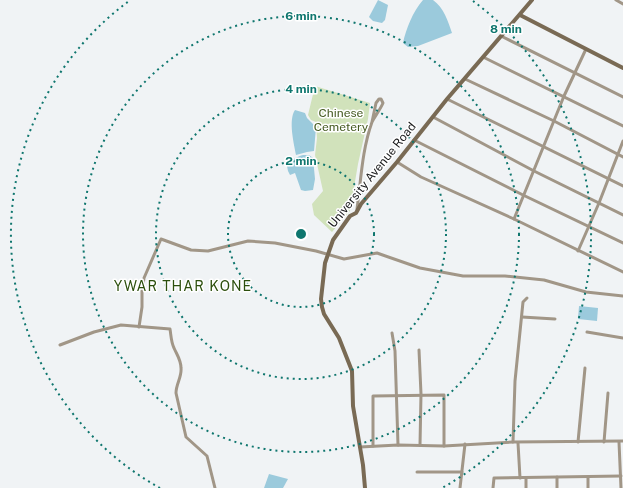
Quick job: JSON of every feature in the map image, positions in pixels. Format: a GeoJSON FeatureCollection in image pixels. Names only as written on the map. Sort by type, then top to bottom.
{"type":"FeatureCollection","features":[{"type":"Feature","properties":{"kind":"main road","name":"University Avenue Road"},"geometry":{"type":"LineString","coordinates":[[365,488],[365,473],[353,406],[352,371],[339,338],[324,314],[322,307],[321,299],[332,240],[350,216],[356,213],[370,192],[397,162],[447,99],[532,0]]}},
{"type":"Feature","properties":{"kind":"main road"},"geometry":{"type":"LineString","coordinates":[[520,15],[623,68]]}},
{"type":"Feature","properties":{"kind":"street"},"geometry":{"type":"LineString","coordinates":[[616,0],[623,4]]}},
{"type":"Feature","properties":{"kind":"street"},"geometry":{"type":"LineString","coordinates":[[501,36],[623,96]]}},
{"type":"Feature","properties":{"kind":"street"},"geometry":{"type":"LineString","coordinates":[[514,219],[564,96],[586,49]]}},
{"type":"Feature","properties":{"kind":"street"},"geometry":{"type":"LineString","coordinates":[[483,57],[623,126]]}},
{"type":"Feature","properties":{"kind":"street"},"geometry":{"type":"LineString","coordinates":[[465,79],[623,157]]}},
{"type":"Feature","properties":{"kind":"street"},"geometry":{"type":"LineString","coordinates":[[356,213],[362,168],[376,103],[379,99],[383,103],[372,122]]}},
{"type":"Feature","properties":{"kind":"street"},"geometry":{"type":"LineString","coordinates":[[447,99],[623,186]]}},
{"type":"Feature","properties":{"kind":"street"},"geometry":{"type":"LineString","coordinates":[[433,117],[534,171],[623,214]]}},
{"type":"Feature","properties":{"kind":"street"},"geometry":{"type":"LineString","coordinates":[[414,140],[623,243]]}},
{"type":"Feature","properties":{"kind":"street"},"geometry":{"type":"LineString","coordinates":[[578,251],[599,203],[623,141]]}},
{"type":"Feature","properties":{"kind":"street"},"geometry":{"type":"LineString","coordinates":[[397,162],[421,177],[514,219],[623,272]]}},
{"type":"Feature","properties":{"kind":"street"},"geometry":{"type":"LineString","coordinates":[[139,327],[144,278],[161,239],[191,250],[208,251],[248,241],[275,243],[344,259],[377,253],[420,268],[463,276],[505,276],[544,280],[586,292],[623,296]]}},
{"type":"Feature","properties":{"kind":"street"},"geometry":{"type":"LineString","coordinates":[[513,442],[515,381],[523,302],[527,298]]}},
{"type":"Feature","properties":{"kind":"street"},"geometry":{"type":"LineString","coordinates":[[522,317],[555,319]]}},
{"type":"Feature","properties":{"kind":"street"},"geometry":{"type":"LineString","coordinates":[[60,345],[110,327],[121,325],[170,329],[171,340],[180,358],[182,367],[181,375],[176,388],[186,437],[207,456],[214,488]]}},
{"type":"Feature","properties":{"kind":"street"},"geometry":{"type":"LineString","coordinates":[[588,332],[623,338]]}},
{"type":"Feature","properties":{"kind":"street"},"geometry":{"type":"LineString","coordinates":[[392,333],[395,351],[398,445]]}},
{"type":"Feature","properties":{"kind":"street"},"geometry":{"type":"LineString","coordinates":[[419,350],[421,394],[420,445]]}},
{"type":"Feature","properties":{"kind":"street"},"geometry":{"type":"LineString","coordinates":[[578,442],[585,368]]}},
{"type":"Feature","properties":{"kind":"street"},"geometry":{"type":"LineString","coordinates":[[604,442],[608,393]]}},
{"type":"Feature","properties":{"kind":"street"},"geometry":{"type":"LineString","coordinates":[[373,446],[373,396],[397,394],[444,395],[444,446]]}},
{"type":"Feature","properties":{"kind":"street"},"geometry":{"type":"LineString","coordinates":[[360,447],[398,445],[444,446],[513,442],[621,442],[621,488]]}},
{"type":"Feature","properties":{"kind":"street"},"geometry":{"type":"LineString","coordinates":[[518,443],[520,478]]}},
{"type":"Feature","properties":{"kind":"street"},"geometry":{"type":"LineString","coordinates":[[460,488],[465,444]]}},
{"type":"Feature","properties":{"kind":"street"},"geometry":{"type":"LineString","coordinates":[[417,472],[462,472]]}},
{"type":"Feature","properties":{"kind":"street"},"geometry":{"type":"LineString","coordinates":[[493,488],[494,478],[621,476]]}},
{"type":"Feature","properties":{"kind":"street"},"geometry":{"type":"LineString","coordinates":[[588,477],[588,488]]}},
{"type":"Feature","properties":{"kind":"street"},"geometry":{"type":"LineString","coordinates":[[526,478],[526,488]]}},
{"type":"Feature","properties":{"kind":"street"},"geometry":{"type":"LineString","coordinates":[[557,478],[557,488]]}},
{"type":"Feature","properties":{"kind":"green space","name":"Chinese Cemetery"},"geometry":{"type":"Polygon","coordinates":[[[315,86],[370,103],[350,211],[332,232],[314,215],[312,204],[323,191],[315,155],[317,138],[316,122],[311,120],[308,115],[315,86]]]}},
{"type":"Feature","properties":{"kind":"water"},"geometry":{"type":"Polygon","coordinates":[[[378,0],[388,5],[385,20],[382,23],[373,21],[369,17],[378,0]]]}},
{"type":"Feature","properties":{"kind":"water"},"geometry":{"type":"Polygon","coordinates":[[[423,0],[433,0],[437,3],[445,15],[452,33],[418,46],[408,47],[403,43],[406,32],[410,20],[423,0]]]}},
{"type":"Feature","properties":{"kind":"water"},"geometry":{"type":"Polygon","coordinates":[[[295,110],[305,113],[307,118],[316,127],[314,151],[296,155],[292,126],[293,114],[295,110]]]}},
{"type":"Feature","properties":{"kind":"water"},"geometry":{"type":"Polygon","coordinates":[[[303,155],[309,155],[313,158],[315,179],[313,190],[301,190],[295,173],[290,175],[288,171],[287,166],[290,162],[303,155]]]}},
{"type":"Feature","properties":{"kind":"water"},"geometry":{"type":"Polygon","coordinates":[[[579,306],[598,308],[597,321],[578,319],[579,306]]]}},
{"type":"Feature","properties":{"kind":"water"},"geometry":{"type":"Polygon","coordinates":[[[269,474],[288,479],[283,488],[264,488],[269,474]]]}},
{"type":"Feature","properties":{"kind":"district","name":"YWAR THAR KONE"},"geometry":{"type":"Point","coordinates":[183,286]}}]}
